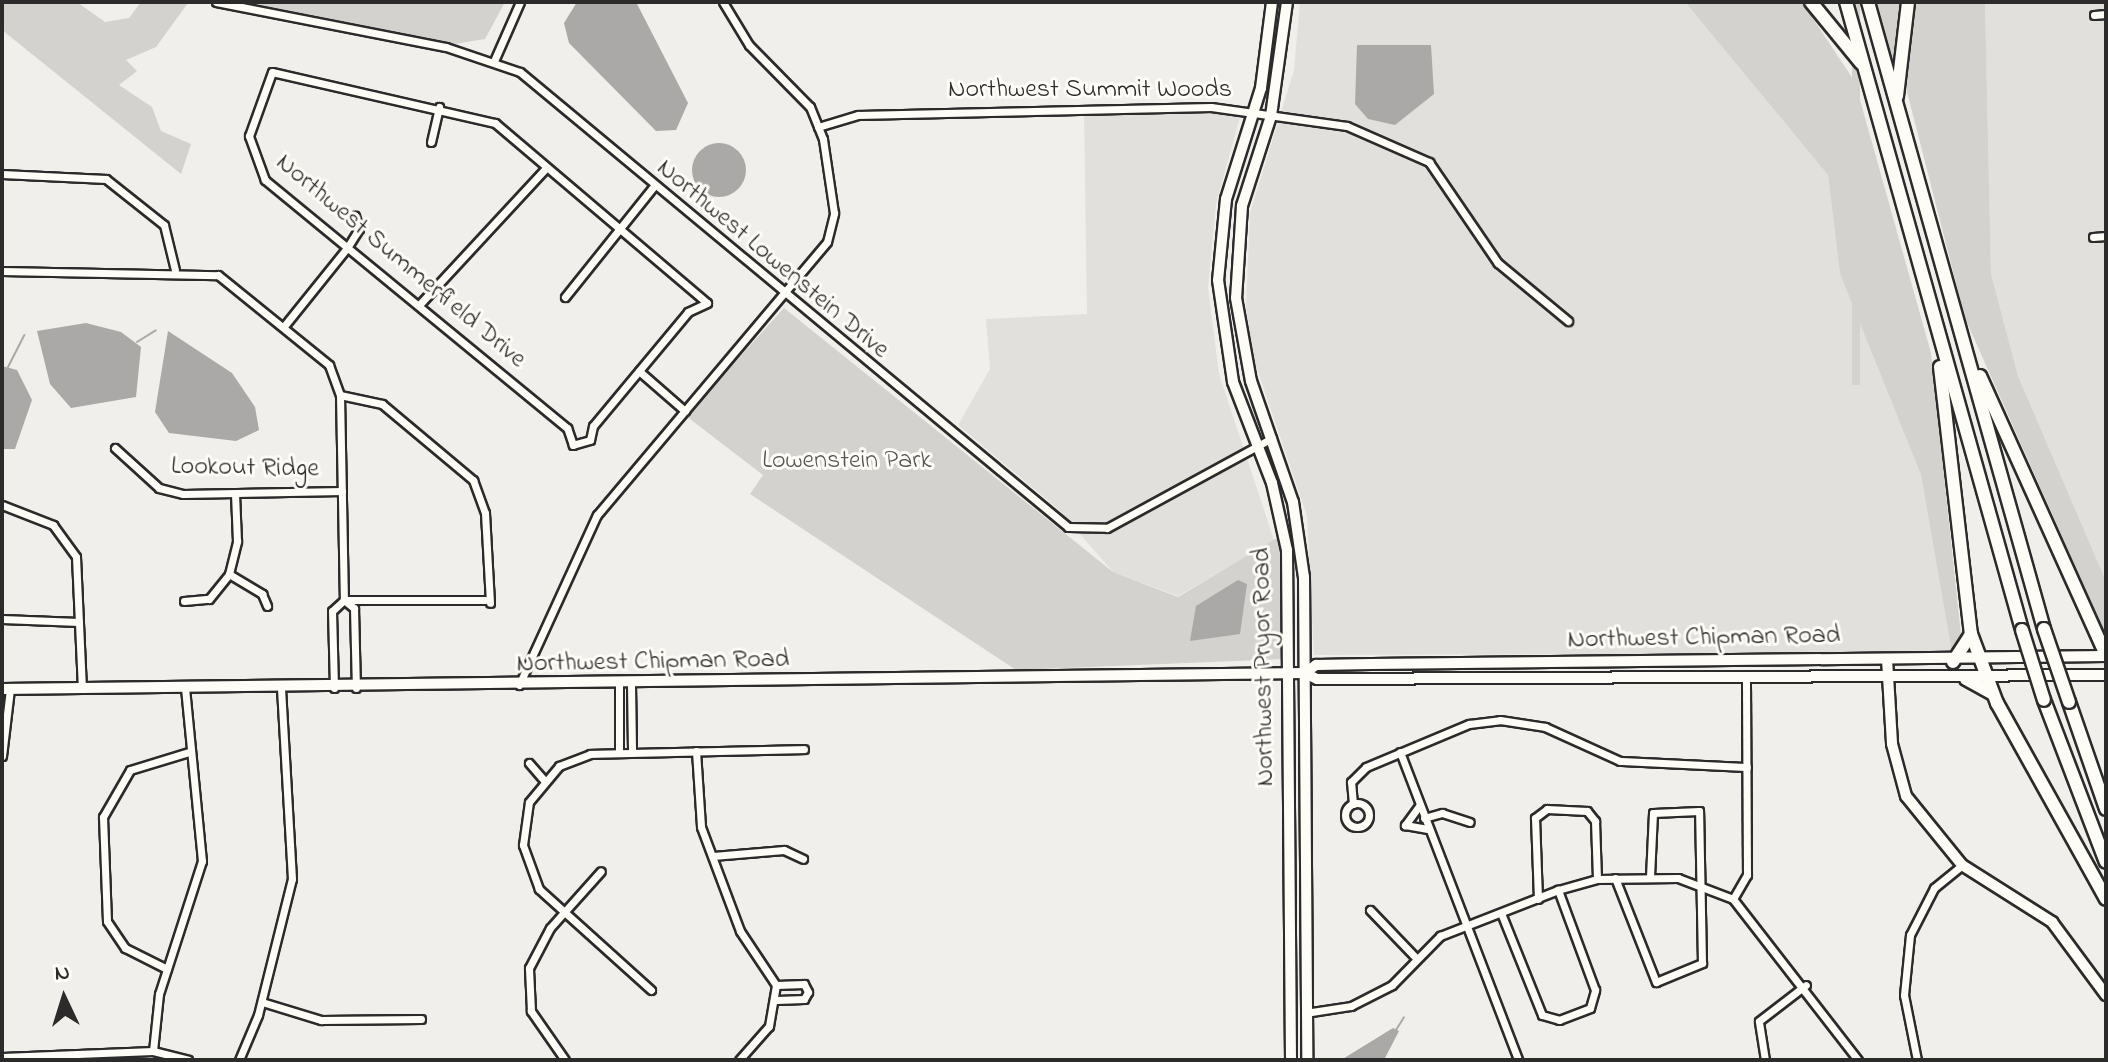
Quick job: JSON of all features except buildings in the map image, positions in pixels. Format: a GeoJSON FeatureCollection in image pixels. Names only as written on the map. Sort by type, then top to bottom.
{"type":"FeatureCollection","features":[{"type":"Feature","properties":{"kind":"highway"},"geometry":{"type":"LineString","coordinates":[[1811,2],[1865,69]]}},
{"type":"Feature","properties":{"kind":"highway"},"geometry":{"type":"LineString","coordinates":[[1846,2],[2022,630],[2044,700],[2106,862]]}},
{"type":"Feature","properties":{"kind":"highway"},"geometry":{"type":"LineString","coordinates":[[1868,2],[2044,629],[2106,809]]}},
{"type":"Feature","properties":{"kind":"highway"},"geometry":{"type":"LineString","coordinates":[[1897,107],[1908,2]]}},
{"type":"Feature","properties":{"kind":"highway"},"geometry":{"type":"LineString","coordinates":[[1934,320],[1971,634],[1994,696],[2106,899]]}},
{"type":"Feature","properties":{"kind":"highway"},"geometry":{"type":"LineString","coordinates":[[1968,352],[2104,640],[2106,656]]}},
{"type":"Feature","properties":{"kind":"highway"},"geometry":{"type":"LineString","coordinates":[[1953,662],[1971,634]]}},
{"type":"Feature","properties":{"kind":"highway"},"geometry":{"type":"LineString","coordinates":[[1966,679],[1994,696]]}},
{"type":"Feature","properties":{"kind":"main road","name":"Northwest Pryor Road"},"geometry":{"type":"LineString","coordinates":[[1272,2],[1253,111],[1226,199],[1218,280],[1223,340],[1287,550],[1291,674],[1291,1060]]}},
{"type":"Feature","properties":{"kind":"main road","name":"Northwest Pryor Road"},"geometry":{"type":"LineString","coordinates":[[1287,2],[1271,116],[1242,206],[1236,298],[1251,381],[1272,438],[1299,535],[1305,673],[1307,1060]]}},
{"type":"Feature","properties":{"kind":"main road","name":"Northwest Chipman Road"},"geometry":{"type":"LineString","coordinates":[[1305,673],[1316,665],[1887,659],[1953,662],[2106,656]]}},
{"type":"Feature","properties":{"kind":"main road"},"geometry":{"type":"LineString","coordinates":[[1887,659],[1892,744],[1906,796],[1962,865],[2052,922],[2106,995]]}},
{"type":"Feature","properties":{"kind":"main road"},"geometry":{"type":"LineString","coordinates":[[1746,676],[1771,661]]}},
{"type":"Feature","properties":{"kind":"main road"},"geometry":{"type":"LineString","coordinates":[[1447,677],[1475,663]]}},
{"type":"Feature","properties":{"kind":"main road","name":"Northwest Chipman Road"},"geometry":{"type":"LineString","coordinates":[[6,689],[518,687],[1305,673],[1447,677],[1888,676],[1966,679],[2106,675]]}},
{"type":"Feature","properties":{"kind":"main road"},"geometry":{"type":"LineString","coordinates":[[1290,929],[1305,979]]}},
{"type":"Feature","properties":{"kind":"street","name":"Northwest Lowenstein Drive"},"geometry":{"type":"LineString","coordinates":[[216,2],[494,61],[534,81],[782,297],[1068,527],[1107,528],[1272,438]]}},
{"type":"Feature","properties":{"kind":"street"},"geometry":{"type":"LineString","coordinates":[[494,61],[520,2]]}},
{"type":"Feature","properties":{"kind":"street"},"geometry":{"type":"LineString","coordinates":[[518,687],[597,515],[827,242],[834,213],[818,127],[787,80],[749,45],[723,2]]}},
{"type":"Feature","properties":{"kind":"street"},"geometry":{"type":"LineString","coordinates":[[2094,15],[2106,14]]}},
{"type":"Feature","properties":{"kind":"street","name":"Northwest Summerfield Drive"},"geometry":{"type":"LineString","coordinates":[[281,73],[439,107],[495,123],[545,169],[618,233],[707,303],[688,312],[582,448],[257,169],[249,136],[265,80],[281,73]]}},
{"type":"Feature","properties":{"kind":"street"},"geometry":{"type":"LineString","coordinates":[[431,142],[439,107]]}},
{"type":"Feature","properties":{"kind":"street","name":"Northwest Summit Woods"},"geometry":{"type":"LineString","coordinates":[[818,127],[866,114],[1253,111],[1347,126],[1421,155],[1449,183],[1498,263],[1568,321]]}},
{"type":"Feature","properties":{"kind":"street"},"geometry":{"type":"LineString","coordinates":[[419,305],[545,169]]}},
{"type":"Feature","properties":{"kind":"street"},"geometry":{"type":"LineString","coordinates":[[2,174],[83,175],[118,186],[164,225],[175,270]]}},
{"type":"Feature","properties":{"kind":"street"},"geometry":{"type":"LineString","coordinates":[[565,297],[653,187]]}},
{"type":"Feature","properties":{"kind":"street"},"geometry":{"type":"LineString","coordinates":[[285,325],[347,248],[359,229],[355,216]]}},
{"type":"Feature","properties":{"kind":"street"},"geometry":{"type":"LineString","coordinates":[[2093,237],[2106,236]]}},
{"type":"Feature","properties":{"kind":"street"},"geometry":{"type":"LineString","coordinates":[[2,271],[175,270],[226,279],[285,325],[329,365],[340,395],[344,600]]}},
{"type":"Feature","properties":{"kind":"street"},"geometry":{"type":"LineString","coordinates":[[639,371],[685,411]]}},
{"type":"Feature","properties":{"kind":"street"},"geometry":{"type":"LineString","coordinates":[[334,689],[332,611],[344,600],[487,601],[485,513],[473,480],[382,404],[340,395]]}},
{"type":"Feature","properties":{"kind":"street","name":"Lookout Ridge"},"geometry":{"type":"LineString","coordinates":[[115,448],[159,488],[235,494],[342,491]]}},
{"type":"Feature","properties":{"kind":"street"},"geometry":{"type":"LineString","coordinates":[[184,601],[209,599],[229,574],[237,541],[235,494]]}},
{"type":"Feature","properties":{"kind":"street"},"geometry":{"type":"LineString","coordinates":[[2,505],[35,515],[68,540],[80,584],[82,688]]}},
{"type":"Feature","properties":{"kind":"street"},"geometry":{"type":"LineString","coordinates":[[229,574],[262,594],[267,606]]}},
{"type":"Feature","properties":{"kind":"street"},"geometry":{"type":"LineString","coordinates":[[344,600],[354,608],[356,688]]}},
{"type":"Feature","properties":{"kind":"street"},"geometry":{"type":"LineString","coordinates":[[2,619],[79,622]]}},
{"type":"Feature","properties":{"kind":"street"},"geometry":{"type":"LineString","coordinates":[[1733,899],[1747,875],[1746,676]]}},
{"type":"Feature","properties":{"kind":"street"},"geometry":{"type":"LineString","coordinates":[[619,751],[625,685]]}},
{"type":"Feature","properties":{"kind":"street"},"geometry":{"type":"LineString","coordinates":[[625,685],[632,751]]}},
{"type":"Feature","properties":{"kind":"street"},"geometry":{"type":"LineString","coordinates":[[153,1051],[167,969],[202,861],[199,792],[189,752],[185,688]]}},
{"type":"Feature","properties":{"kind":"street"},"geometry":{"type":"LineString","coordinates":[[2,756],[6,689]]}},
{"type":"Feature","properties":{"kind":"street"},"geometry":{"type":"LineString","coordinates":[[239,1060],[262,1002],[292,879],[281,689]]}},
{"type":"Feature","properties":{"kind":"street"},"geometry":{"type":"LineString","coordinates":[[1353,804],[1351,782],[1400,752],[1500,720],[1545,727],[1620,761],[1747,767]]}},
{"type":"Feature","properties":{"kind":"street"},"geometry":{"type":"LineString","coordinates":[[651,990],[563,914],[529,872],[523,845],[529,802],[544,780],[579,757],[619,751],[804,749]]}},
{"type":"Feature","properties":{"kind":"street"},"geometry":{"type":"LineString","coordinates":[[696,751],[698,811],[713,856],[740,931],[776,985],[777,1000],[769,1026],[739,1060]]}},
{"type":"Feature","properties":{"kind":"street"},"geometry":{"type":"LineString","coordinates":[[167,969],[125,948],[107,921],[103,817],[130,770],[189,752]]}},
{"type":"Feature","properties":{"kind":"street"},"geometry":{"type":"LineString","coordinates":[[1400,752],[1518,1060]]}},
{"type":"Feature","properties":{"kind":"street"},"geometry":{"type":"LineString","coordinates":[[529,763],[544,780]]}},
{"type":"Feature","properties":{"kind":"street"},"geometry":{"type":"LineString","coordinates":[[1419,806],[1405,825],[1428,829]]}},
{"type":"Feature","properties":{"kind":"street"},"geometry":{"type":"LineString","coordinates":[[1615,878],[1656,982],[1702,963],[1704,819],[1689,807],[1665,807],[1650,817],[1650,877]]}},
{"type":"Feature","properties":{"kind":"street"},"geometry":{"type":"LineString","coordinates":[[1538,899],[1535,818],[1547,809],[1587,811],[1595,821],[1597,879]]}},
{"type":"Feature","properties":{"kind":"street"},"geometry":{"type":"LineString","coordinates":[[1424,818],[1442,813],[1470,822]]}},
{"type":"Feature","properties":{"kind":"street"},"geometry":{"type":"LineString","coordinates":[[713,856],[784,850],[803,859]]}},
{"type":"Feature","properties":{"kind":"street"},"geometry":{"type":"LineString","coordinates":[[1917,1060],[1904,995],[1910,935],[1934,888],[1962,865]]}},
{"type":"Feature","properties":{"kind":"street"},"geometry":{"type":"LineString","coordinates":[[565,1060],[531,1011],[527,989],[536,951],[601,871]]}},
{"type":"Feature","properties":{"kind":"street"},"geometry":{"type":"LineString","coordinates":[[1305,1013],[1351,1006],[1392,985],[1429,942],[1466,926],[1558,890],[1597,879],[1650,877],[1705,883],[1733,899],[1806,985],[1858,1060]]}},
{"type":"Feature","properties":{"kind":"street"},"geometry":{"type":"LineString","coordinates":[[1501,913],[1542,1015],[1559,1020],[1590,1008],[1595,990],[1558,890]]}},
{"type":"Feature","properties":{"kind":"street"},"geometry":{"type":"LineString","coordinates":[[1370,910],[1416,958]]}},
{"type":"Feature","properties":{"kind":"street"},"geometry":{"type":"LineString","coordinates":[[776,985],[804,984],[808,992],[804,999],[777,1000]]}},
{"type":"Feature","properties":{"kind":"street"},"geometry":{"type":"LineString","coordinates":[[1765,1060],[1759,1021],[1806,985]]}},
{"type":"Feature","properties":{"kind":"street"},"geometry":{"type":"LineString","coordinates":[[262,1002],[321,1020],[421,1019]]}},
{"type":"Feature","properties":{"kind":"street"},"geometry":{"type":"LineString","coordinates":[[67,1051],[67,1060]]}},
{"type":"Feature","properties":{"kind":"street"},"geometry":{"type":"LineString","coordinates":[[3,1054],[153,1051],[188,1060]]}},
{"type":"Feature","properties":{"kind":"shaded area"},"geometry":{"type":"Polygon","coordinates":[[[577,2],[636,2],[688,103],[676,130],[656,131],[569,43],[564,23],[577,2]]]}},
{"type":"Feature","properties":{"kind":"shaded area"},"geometry":{"type":"Polygon","coordinates":[[[1300,2],[1685,2],[1828,175],[1840,274],[1921,475],[1952,653],[1314,655],[1307,516],[1253,357],[1246,306],[1250,213],[1294,70],[1300,2]]]}},
{"type":"Feature","properties":{"kind":"shaded area"},"geometry":{"type":"Polygon","coordinates":[[[1985,2],[2106,2],[2106,581],[2018,376],[1991,274],[1985,2]]]}},
{"type":"Feature","properties":{"kind":"shaded area"},"geometry":{"type":"Polygon","coordinates":[[[1357,45],[1431,45],[1434,94],[1395,125],[1368,119],[1355,104],[1357,45]]]}},
{"type":"Feature","properties":{"kind":"shaded area"},"geometry":{"type":"Polygon","coordinates":[[[1242,110],[1216,204],[1208,288],[1219,374],[1274,540],[1178,596],[1113,572],[1058,509],[958,425],[990,369],[986,319],[1087,314],[1084,111],[1242,110]]]}},
{"type":"Feature","properties":{"kind":"shaded area"},"geometry":{"type":"Polygon","coordinates":[[[719,143],[730,145],[738,151],[744,159],[744,181],[738,189],[730,195],[719,197],[708,195],[700,189],[694,181],[692,170],[694,159],[700,151],[708,145],[719,143]]]}},
{"type":"Feature","properties":{"kind":"shaded area"},"geometry":{"type":"Polygon","coordinates":[[[86,323],[121,332],[141,347],[136,397],[71,408],[50,384],[37,331],[86,323]]]}},
{"type":"Feature","properties":{"kind":"shaded area"},"geometry":{"type":"Polygon","coordinates":[[[168,331],[232,373],[255,407],[259,430],[236,441],[169,433],[155,412],[168,331]]]}},
{"type":"Feature","properties":{"kind":"shaded area"},"geometry":{"type":"Polygon","coordinates":[[[2,366],[17,370],[32,400],[15,449],[2,449],[2,366]]]}},
{"type":"Feature","properties":{"kind":"shaded area"},"geometry":{"type":"Polygon","coordinates":[[[1238,580],[1247,584],[1240,634],[1190,641],[1196,606],[1238,580]]]}},
{"type":"Feature","properties":{"kind":"shaded area"},"geometry":{"type":"Polygon","coordinates":[[[1393,1028],[1399,1031],[1384,1060],[1341,1060],[1393,1028]]]}},
{"type":"Feature","properties":{"kind":"green space"},"geometry":{"type":"Polygon","coordinates":[[[2,2],[77,2],[105,22],[129,18],[141,2],[188,3],[156,47],[126,60],[137,71],[119,85],[152,107],[161,131],[191,144],[181,174],[2,30],[2,2]]]}},
{"type":"Feature","properties":{"kind":"green space"},"geometry":{"type":"Polygon","coordinates":[[[242,2],[505,2],[485,39],[455,44],[242,2]]]}},
{"type":"Feature","properties":{"kind":"green space"},"geometry":{"type":"Polygon","coordinates":[[[1685,2],[1802,2],[1855,82],[1931,353],[1961,635],[1952,653],[1921,475],[1840,274],[1828,175],[1685,2]]]}},
{"type":"Feature","properties":{"kind":"green space"},"geometry":{"type":"Polygon","coordinates":[[[1852,2],[1860,2],[1860,385],[1852,385],[1852,2]]]}},
{"type":"Feature","properties":{"kind":"green space"},"geometry":{"type":"Polygon","coordinates":[[[1874,2],[1903,2],[1893,65],[1892,65],[1874,2]]]}},
{"type":"Feature","properties":{"kind":"green space"},"geometry":{"type":"Polygon","coordinates":[[[1911,2],[1985,2],[1991,274],[2018,376],[2106,581],[2106,635],[1965,318],[1905,84],[1911,2]]]}},
{"type":"Feature","properties":{"kind":"green space","name":"Lowenstein Park"},"geometry":{"type":"Polygon","coordinates":[[[784,308],[1113,572],[1178,597],[1280,536],[1283,659],[1016,670],[750,494],[763,475],[686,416],[784,308]]]}},
{"type":"Feature","properties":{"kind":"waterway"},"geometry":{"type":"LineString","coordinates":[[137,342],[156,330]]}},
{"type":"Feature","properties":{"kind":"waterway"},"geometry":{"type":"LineString","coordinates":[[8,367],[24,335]]}},
{"type":"Feature","properties":{"kind":"waterway"},"geometry":{"type":"LineString","coordinates":[[1396,1030],[1404,1017]]}}]}
